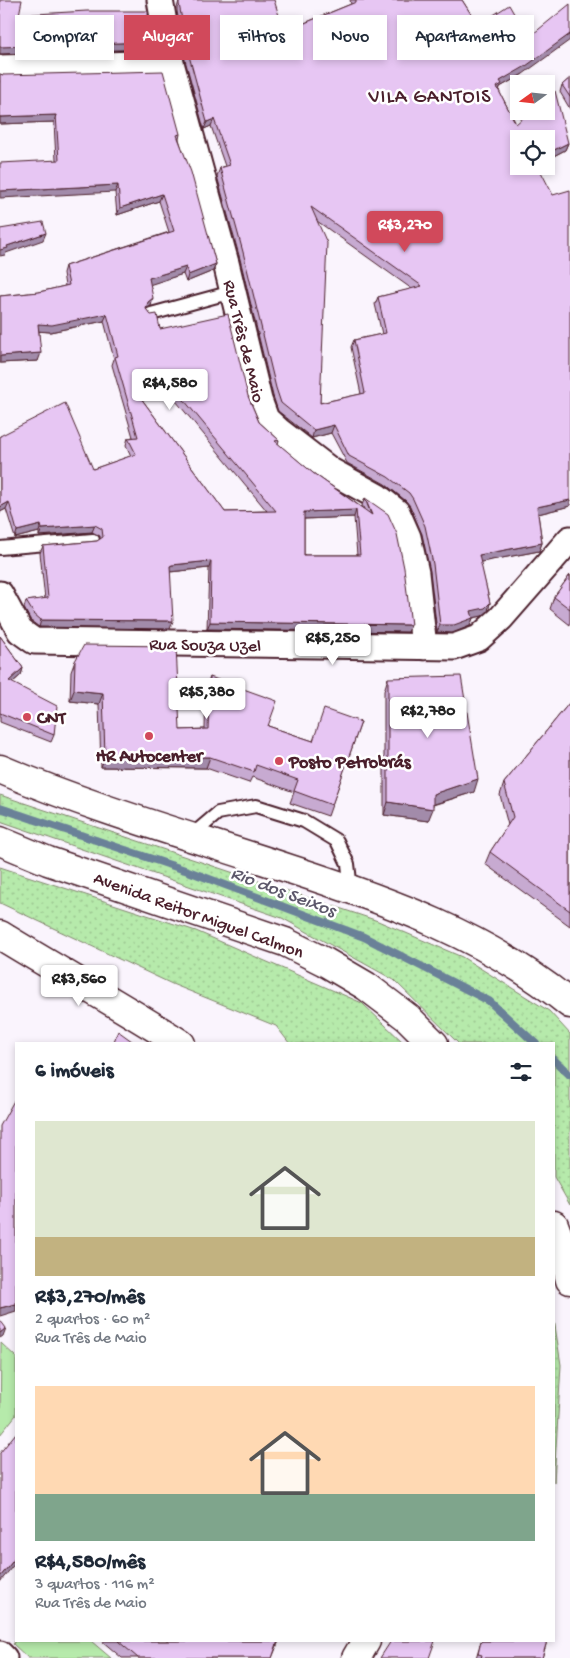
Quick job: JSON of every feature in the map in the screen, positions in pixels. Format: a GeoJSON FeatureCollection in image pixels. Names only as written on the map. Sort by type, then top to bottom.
{"type":"FeatureCollection","features":[{"type":"Feature","properties":{"kind":"main road"},"geometry":{"type":"LineString","coordinates":[[0,769],[71,797],[351,889],[425,917],[466,936],[543,982],[570,1004]]}},
{"type":"Feature","properties":{"kind":"main road","name":"Avenida Reitor Miguel Calmon"},"geometry":{"type":"LineString","coordinates":[[0,841],[48,861],[285,942],[326,962],[366,986],[408,1018],[432,1042]]}},
{"type":"Feature","properties":{"kind":"main road"},"geometry":{"type":"LineString","coordinates":[[0,935],[178,1042]]}},
{"type":"Feature","properties":{"kind":"main road"},"geometry":{"type":"LineString","coordinates":[[555,1227],[570,1280]]}},
{"type":"Feature","properties":{"kind":"main road"},"geometry":{"type":"LineString","coordinates":[[356,1658],[365,1642]]}},
{"type":"Feature","properties":{"kind":"street","name":"Rua Três de Maio"},"geometry":{"type":"LineString","coordinates":[[160,0],[170,63],[259,400],[266,419],[331,470],[378,497],[397,512],[408,537],[416,573],[424,647]]}},
{"type":"Feature","properties":{"kind":"street"},"geometry":{"type":"LineString","coordinates":[[0,68],[170,63]]}},
{"type":"Feature","properties":{"kind":"street","name":"Rua Souza Uzel"},"geometry":{"type":"LineString","coordinates":[[0,594],[20,631],[34,642],[454,646],[479,638],[502,618],[570,539]]}},
{"type":"Feature","properties":{"kind":"street"},"geometry":{"type":"LineString","coordinates":[[0,1654],[4,1658]]}},
{"type":"Feature","properties":{"kind":"lane"},"geometry":{"type":"LineString","coordinates":[[151,314],[232,292]]}},
{"type":"Feature","properties":{"kind":"lane"},"geometry":{"type":"LineString","coordinates":[[0,548],[93,540]]}},
{"type":"Feature","properties":{"kind":"lane"},"geometry":{"type":"LineString","coordinates":[[191,836],[218,813],[256,806],[304,821],[337,841],[348,864],[351,889]]}},
{"type":"Feature","properties":{"kind":"green space"},"geometry":{"type":"Polygon","coordinates":[[[0,795],[378,921],[462,957],[549,1011],[570,1034],[570,1205],[555,1179],[555,1042],[457,1042],[394,980],[282,918],[0,821],[0,795]]]}},
{"type":"Feature","properties":{"kind":"green space"},"geometry":{"type":"Polygon","coordinates":[[[0,867],[196,931],[362,1003],[403,1042],[288,1042],[276,1026],[172,984],[0,903],[0,867]]]}},
{"type":"Feature","properties":{"kind":"green space"},"geometry":{"type":"Polygon","coordinates":[[[555,1326],[561,1365],[555,1465],[555,1326]]]}},
{"type":"Feature","properties":{"kind":"green space"},"geometry":{"type":"Polygon","coordinates":[[[1,1343],[15,1356],[15,1416],[0,1435],[1,1343]]]}},
{"type":"Feature","properties":{"kind":"green space"},"geometry":{"type":"Polygon","coordinates":[[[15,1641],[92,1642],[111,1658],[28,1658],[13,1644],[15,1641]]]}},
{"type":"Feature","properties":{"kind":"building"},"geometry":{"type":"Polygon","coordinates":[[[0,0],[22,0],[19,15],[15,15],[15,46],[0,47],[0,0]]]}},
{"type":"Feature","properties":{"kind":"building"},"geometry":{"type":"Polygon","coordinates":[[[182,0],[274,0],[279,15],[220,15],[220,60],[303,60],[303,24],[313,20],[313,60],[387,60],[387,15],[324,15],[356,2],[356,0],[462,0],[472,15],[397,15],[397,60],[534,60],[534,33],[570,4],[570,34],[526,66],[500,81],[502,84],[497,87],[510,112],[510,120],[514,120],[516,124],[521,120],[555,120],[555,91],[568,143],[555,150],[555,130],[510,130],[510,175],[543,175],[553,195],[570,190],[570,500],[537,507],[542,543],[479,555],[490,603],[485,608],[471,611],[473,618],[454,625],[440,625],[433,564],[425,526],[409,493],[388,477],[349,456],[334,425],[314,430],[281,403],[220,168],[230,165],[214,119],[207,122],[190,60],[210,60],[210,15],[181,15],[179,1],[182,0]],[[311,207],[327,243],[320,403],[365,393],[354,340],[386,333],[378,297],[422,286],[311,207]]]}},
{"type":"Feature","properties":{"kind":"building"},"geometry":{"type":"Polygon","coordinates":[[[509,5],[515,15],[494,15],[509,5]]]}},
{"type":"Feature","properties":{"kind":"building"},"geometry":{"type":"Polygon","coordinates":[[[87,11],[148,11],[148,15],[124,15],[124,43],[114,43],[114,15],[19,15],[87,11]]]}},
{"type":"Feature","properties":{"kind":"building"},"geometry":{"type":"Polygon","coordinates":[[[163,71],[180,134],[177,135],[191,172],[216,264],[188,275],[186,267],[149,278],[153,298],[148,302],[146,309],[151,315],[157,314],[160,329],[228,314],[248,396],[259,422],[279,440],[275,441],[313,473],[372,515],[365,498],[388,514],[397,534],[404,568],[411,625],[210,622],[211,561],[170,566],[173,621],[41,620],[34,614],[26,601],[48,598],[43,546],[97,541],[103,537],[102,529],[95,525],[42,529],[41,525],[17,531],[9,502],[0,507],[0,436],[65,403],[93,469],[136,454],[128,438],[138,437],[115,357],[118,356],[107,314],[52,325],[38,324],[41,353],[0,356],[0,296],[39,292],[69,285],[65,266],[174,231],[162,194],[120,208],[118,185],[0,191],[0,163],[59,160],[56,115],[0,117],[0,74],[163,71]],[[160,371],[135,390],[225,512],[276,511],[160,371]],[[356,510],[304,512],[304,555],[360,555],[356,510]]]}},
{"type":"Feature","properties":{"kind":"building"},"geometry":{"type":"Polygon","coordinates":[[[570,78],[570,97],[562,85],[570,78]]]}},
{"type":"Feature","properties":{"kind":"building"},"geometry":{"type":"Polygon","coordinates":[[[43,222],[46,233],[0,250],[0,229],[43,222]]]}},
{"type":"Feature","properties":{"kind":"building"},"geometry":{"type":"Polygon","coordinates":[[[570,575],[570,609],[554,597],[570,575]]]}},
{"type":"Feature","properties":{"kind":"building"},"geometry":{"type":"Polygon","coordinates":[[[0,636],[23,668],[9,681],[57,706],[54,735],[0,713],[0,636]]]}},
{"type":"Feature","properties":{"kind":"building"},"geometry":{"type":"Polygon","coordinates":[[[84,645],[176,646],[180,730],[208,729],[210,677],[277,701],[268,726],[313,741],[324,709],[361,722],[332,805],[294,791],[298,780],[256,765],[254,772],[210,757],[105,756],[103,693],[74,690],[75,661],[84,645]]]}},
{"type":"Feature","properties":{"kind":"building"},"geometry":{"type":"Polygon","coordinates":[[[461,676],[478,779],[433,794],[433,809],[388,802],[388,678],[461,676]]]}},
{"type":"Feature","properties":{"kind":"building"},"geometry":{"type":"Polygon","coordinates":[[[570,702],[570,911],[490,852],[513,817],[504,783],[570,702]]]}},
{"type":"Feature","properties":{"kind":"building"},"geometry":{"type":"Polygon","coordinates":[[[118,1031],[133,1042],[114,1042],[118,1031]]]}},
{"type":"Feature","properties":{"kind":"building"},"geometry":{"type":"Polygon","coordinates":[[[15,1099],[15,1304],[0,1308],[0,1126],[15,1099]]]}},
{"type":"Feature","properties":{"kind":"building"},"geometry":{"type":"Polygon","coordinates":[[[0,1320],[6,1328],[0,1333],[0,1320]]]}},
{"type":"Feature","properties":{"kind":"building"},"geometry":{"type":"Polygon","coordinates":[[[15,1434],[15,1558],[0,1577],[0,1453],[15,1434]]]}},
{"type":"Feature","properties":{"kind":"building"},"geometry":{"type":"Polygon","coordinates":[[[119,1642],[278,1642],[272,1658],[138,1658],[119,1642]]]}},
{"type":"Feature","properties":{"kind":"building"},"geometry":{"type":"Polygon","coordinates":[[[390,1642],[435,1642],[429,1658],[380,1658],[390,1642]]]}},
{"type":"Feature","properties":{"kind":"building"},"geometry":{"type":"Polygon","coordinates":[[[481,1642],[547,1642],[542,1658],[481,1658],[482,1655],[478,1654],[481,1642]]]}},
{"type":"Feature","properties":{"kind":"waterway","name":"Rio dos Seixos"},"geometry":{"type":"LineString","coordinates":[[0,808],[188,871],[364,937],[489,1001],[534,1042]]}},
{"type":"Feature","properties":{"kind":"waterway","name":"Rio dos Seixos"},"geometry":{"type":"LineString","coordinates":[[555,1061],[570,1075]]}},
{"type":"Feature","properties":{"kind":"place","name":"CNT"},"geometry":{"type":"Point","coordinates":[27,717]}},
{"type":"Feature","properties":{"kind":"place","name":"HR Autocenter"},"geometry":{"type":"Point","coordinates":[149,736]}},
{"type":"Feature","properties":{"kind":"place","name":"Posto Petrobrás"},"geometry":{"type":"Point","coordinates":[279,761]}},
{"type":"Feature","properties":{"kind":"district","name":"VILA GANTOIS"},"geometry":{"type":"Point","coordinates":[430,95]}}]}
